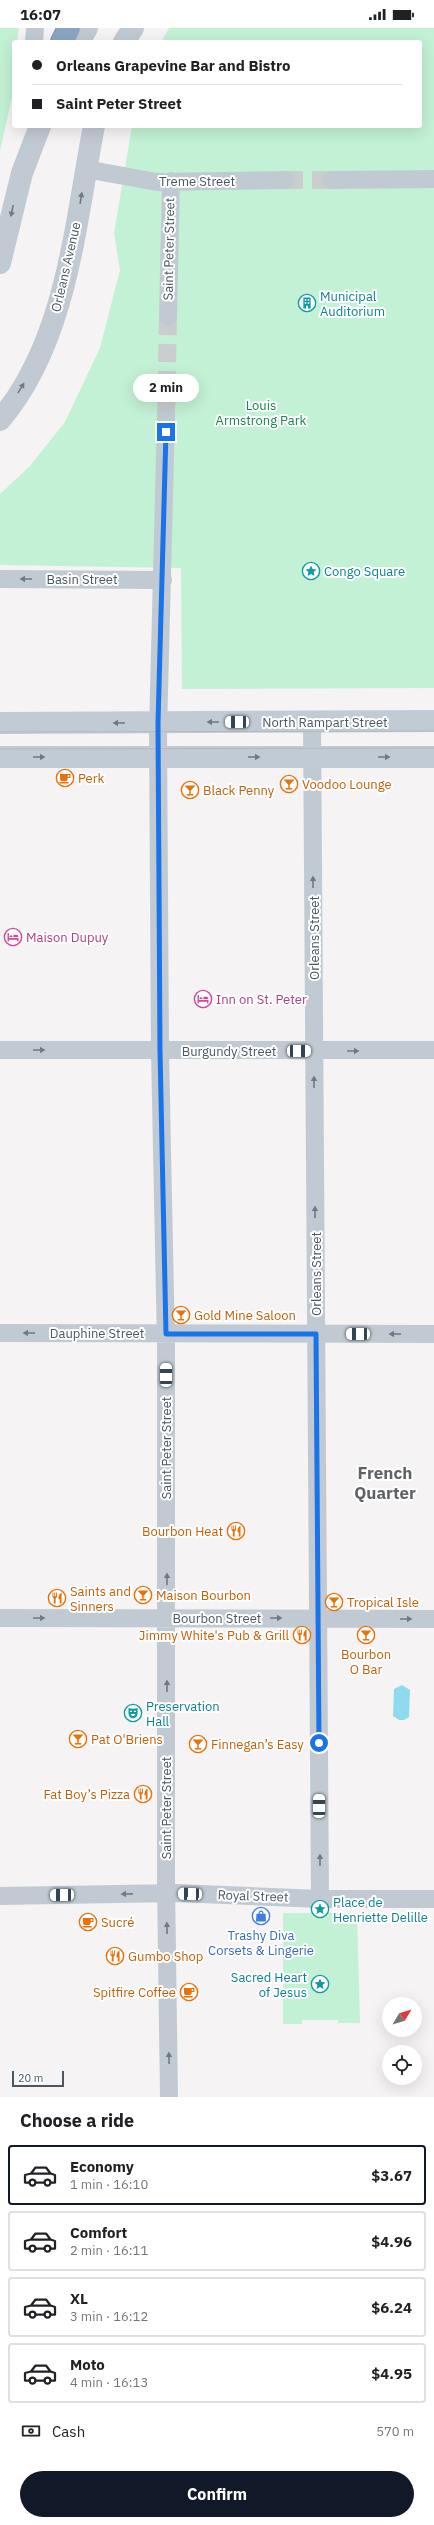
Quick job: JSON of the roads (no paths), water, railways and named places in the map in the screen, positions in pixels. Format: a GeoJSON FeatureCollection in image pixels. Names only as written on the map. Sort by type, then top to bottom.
{"type":"FeatureCollection","features":[{"type":"Feature","properties":{"kind":"highway"},"geometry":{"type":"LineString","coordinates":[[63,40],[69,28]]}},
{"type":"Feature","properties":{"kind":"main road","name":"North Rampart Street"},"geometry":{"type":"LineString","coordinates":[[0,723],[312,721],[434,722]]}},
{"type":"Feature","properties":{"kind":"main road"},"geometry":{"type":"LineString","coordinates":[[0,758],[434,757]]}},
{"type":"Feature","properties":{"kind":"street"},"geometry":{"type":"LineString","coordinates":[[34,40],[35,28]]}},
{"type":"Feature","properties":{"kind":"street"},"geometry":{"type":"LineString","coordinates":[[80,40],[87,28]]}},
{"type":"Feature","properties":{"kind":"street"},"geometry":{"type":"LineString","coordinates":[[125,40],[133,28]]}},
{"type":"Feature","properties":{"kind":"street"},"geometry":{"type":"LineString","coordinates":[[0,263],[22,173],[28,128]]}},
{"type":"Feature","properties":{"kind":"street"},"geometry":{"type":"LineString","coordinates":[[22,173],[39,128]]}},
{"type":"Feature","properties":{"kind":"street","name":"Orleans Avenue"},"geometry":{"type":"LineString","coordinates":[[0,420],[22,386],[43,349],[55,318],[71,256],[85,169],[94,128]]}},
{"type":"Feature","properties":{"kind":"street","name":"Treme Street"},"geometry":{"type":"LineString","coordinates":[[85,169],[157,182],[285,180]]}},
{"type":"Feature","properties":{"kind":"street"},"geometry":{"type":"LineString","coordinates":[[332,180],[434,178]]}},
{"type":"Feature","properties":{"kind":"street","name":"Saint Peter Street"},"geometry":{"type":"LineString","coordinates":[[168,317],[171,181]]}},
{"type":"Feature","properties":{"kind":"street","name":"Saint Peter Street"},"geometry":{"type":"LineString","coordinates":[[166,416],[163,580],[158,723],[160,1051],[166,1334],[166,1894],[169,2097]]}},
{"type":"Feature","properties":{"kind":"street","name":"Basin Street"},"geometry":{"type":"LineString","coordinates":[[0,579],[163,580]]}},
{"type":"Feature","properties":{"kind":"street","name":"Orleans Street"},"geometry":{"type":"LineString","coordinates":[[312,721],[320,1899]]}},
{"type":"Feature","properties":{"kind":"street","name":"Burgundy Street"},"geometry":{"type":"LineString","coordinates":[[0,1050],[434,1050]]}},
{"type":"Feature","properties":{"kind":"street","name":"Dauphine Street"},"geometry":{"type":"LineString","coordinates":[[0,1333],[434,1334]]}},
{"type":"Feature","properties":{"kind":"street","name":"Bourbon Street"},"geometry":{"type":"LineString","coordinates":[[0,1618],[434,1619]]}},
{"type":"Feature","properties":{"kind":"street","name":"Royal Street"},"geometry":{"type":"LineString","coordinates":[[0,1896],[166,1894],[320,1899],[434,1899]]}},
{"type":"Feature","properties":{"kind":"water"},"geometry":{"type":"Polygon","coordinates":[[[402,1685],[410,1690],[409,1717],[404,1720],[399,1720],[393,1716],[394,1689],[402,1685]]]}},
{"type":"Feature","properties":{"kind":"tunnel"},"geometry":{"type":"LineString","coordinates":[[285,180],[332,180]]}},
{"type":"Feature","properties":{"kind":"tunnel"},"geometry":{"type":"LineString","coordinates":[[166,416],[168,317]]}},
{"type":"Feature","properties":{"kind":"tram line"},"geometry":{"type":"LineString","coordinates":[[0,732],[434,731]]}},
{"type":"Feature","properties":{"kind":"tram line"},"geometry":{"type":"LineString","coordinates":[[0,749],[434,748]]}},
{"type":"Feature","properties":{"kind":"place","name":"Municipal Auditorium"},"geometry":{"type":"Point","coordinates":[307,303]}},
{"type":"Feature","properties":{"kind":"place","name":"Congo Square"},"geometry":{"type":"Point","coordinates":[311,571]}},
{"type":"Feature","properties":{"kind":"place","name":"Perk"},"geometry":{"type":"Point","coordinates":[65,778]}},
{"type":"Feature","properties":{"kind":"place","name":"Voodoo Lounge"},"geometry":{"type":"Point","coordinates":[289,784]}},
{"type":"Feature","properties":{"kind":"place","name":"Black Penny"},"geometry":{"type":"Point","coordinates":[190,790]}},
{"type":"Feature","properties":{"kind":"place","name":"Maison Dupuy"},"geometry":{"type":"Point","coordinates":[13,937]}},
{"type":"Feature","properties":{"kind":"place","name":"Inn on St. Peter"},"geometry":{"type":"Point","coordinates":[203,999]}},
{"type":"Feature","properties":{"kind":"place","name":"Gold Mine Saloon"},"geometry":{"type":"Point","coordinates":[181,1315]}},
{"type":"Feature","properties":{"kind":"place","name":"Bourbon Heat"},"geometry":{"type":"Point","coordinates":[236,1531]}},
{"type":"Feature","properties":{"kind":"place","name":"Maison Bourbon"},"geometry":{"type":"Point","coordinates":[143,1595]}},
{"type":"Feature","properties":{"kind":"place","name":"Saints and Sinners"},"geometry":{"type":"Point","coordinates":[57,1598]}},
{"type":"Feature","properties":{"kind":"place","name":"Tropical Isle"},"geometry":{"type":"Point","coordinates":[334,1602]}},
{"type":"Feature","properties":{"kind":"place","name":"Jimmy White's Pub & Grill"},"geometry":{"type":"Point","coordinates":[302,1635]}},
{"type":"Feature","properties":{"kind":"place","name":"Bourbon O Bar"},"geometry":{"type":"Point","coordinates":[366,1635]}},
{"type":"Feature","properties":{"kind":"place","name":"Preservation Hall"},"geometry":{"type":"Point","coordinates":[133,1713]}},
{"type":"Feature","properties":{"kind":"place","name":"Pat O'Briens"},"geometry":{"type":"Point","coordinates":[78,1739]}},
{"type":"Feature","properties":{"kind":"place","name":"Finnegan’s Easy"},"geometry":{"type":"Point","coordinates":[198,1744]}},
{"type":"Feature","properties":{"kind":"place","name":"Fat Boy’s Pizza"},"geometry":{"type":"Point","coordinates":[143,1794]}},
{"type":"Feature","properties":{"kind":"place","name":"Place de Henriette Delille"},"geometry":{"type":"Point","coordinates":[320,1909]}},
{"type":"Feature","properties":{"kind":"place","name":"Trashy Diva Corsets & Lingerie"},"geometry":{"type":"Point","coordinates":[261,1916]}},
{"type":"Feature","properties":{"kind":"place","name":"Sucré"},"geometry":{"type":"Point","coordinates":[88,1922]}},
{"type":"Feature","properties":{"kind":"place","name":"Gumbo Shop"},"geometry":{"type":"Point","coordinates":[115,1956]}},
{"type":"Feature","properties":{"kind":"place","name":"Sacred Heart of Jesus"},"geometry":{"type":"Point","coordinates":[320,1984]}},
{"type":"Feature","properties":{"kind":"place","name":"Spitfire Coffee"},"geometry":{"type":"Point","coordinates":[189,1992]}},
{"type":"Feature","properties":{"kind":"district","name":"French Quarter"},"geometry":{"type":"Point","coordinates":[385,1483]}},
{"type":"Feature","properties":{"kind":"park label","name":"Louis Armstrong Park"},"geometry":{"type":"Point","coordinates":[261,412]}}]}
